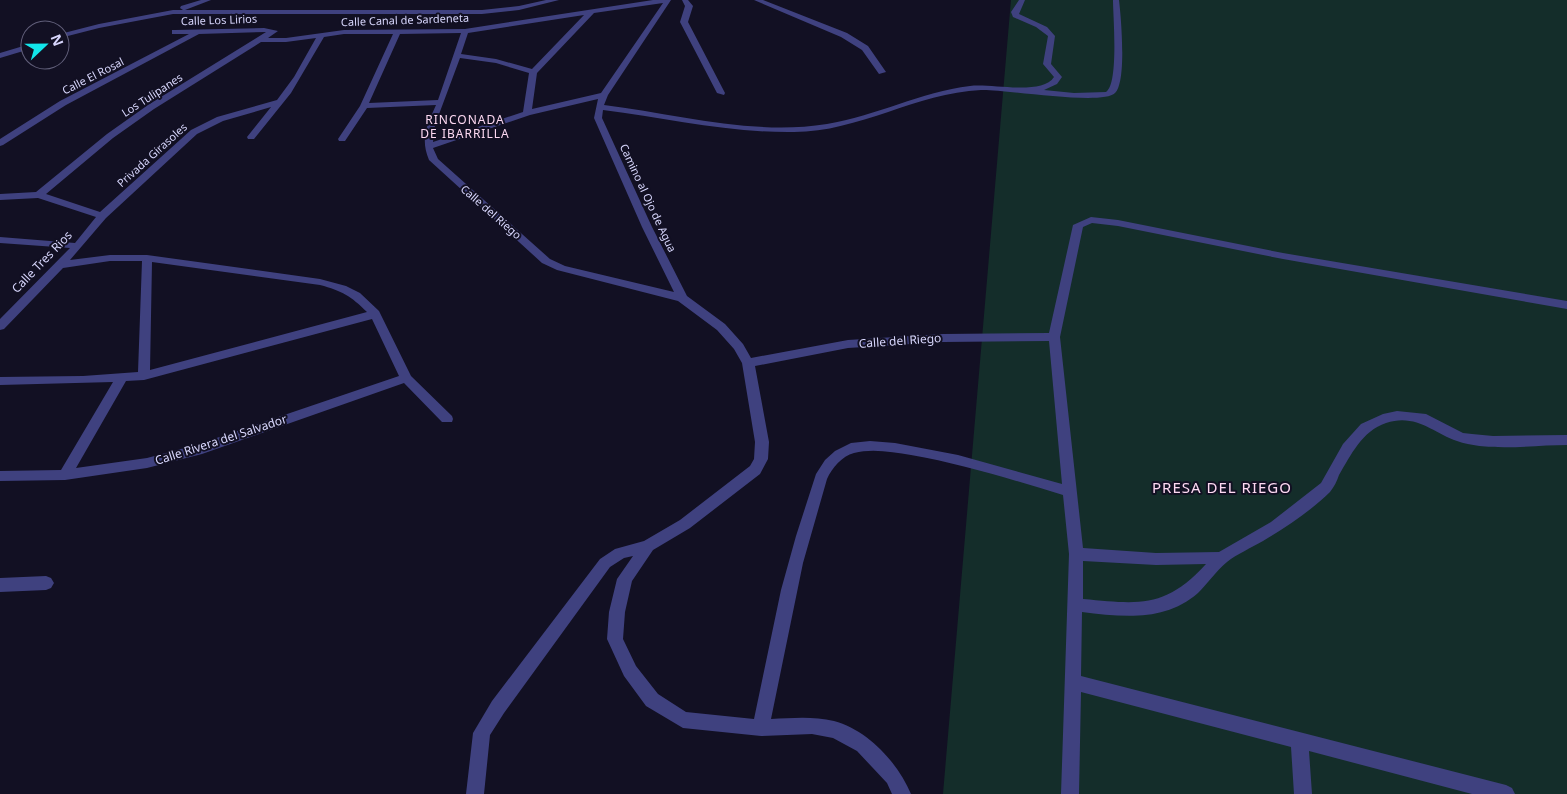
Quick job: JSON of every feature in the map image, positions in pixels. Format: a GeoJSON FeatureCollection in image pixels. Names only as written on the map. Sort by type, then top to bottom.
{"type":"FeatureCollection","features":[{"type":"Feature","properties":{"kind":"street"},"geometry":{"type":"LineString","coordinates":[[70,33],[173,12],[208,0]]}},
{"type":"Feature","properties":{"kind":"street"},"geometry":{"type":"LineString","coordinates":[[173,12],[482,12],[519,8],[556,0]]}},
{"type":"Feature","properties":{"kind":"street"},"geometry":{"type":"LineString","coordinates":[[667,0],[604,95],[599,107],[635,110],[736,127],[778,130],[803,130],[846,123],[913,100],[957,90],[992,87],[1082,97],[1108,94],[1113,91],[1119,47],[1116,0]]}},
{"type":"Feature","properties":{"kind":"street","name":"Calle Canal de Sardeneta"},"geometry":{"type":"LineString","coordinates":[[262,40],[355,32],[465,31],[667,0]]}},
{"type":"Feature","properties":{"kind":"street"},"geometry":{"type":"LineString","coordinates":[[684,0],[689,6],[684,22],[721,93]]}},
{"type":"Feature","properties":{"kind":"street"},"geometry":{"type":"LineString","coordinates":[[758,0],[844,35],[865,48],[882,72]]}},
{"type":"Feature","properties":{"kind":"street"},"geometry":{"type":"LineString","coordinates":[[1022,0],[1016,8],[1016,15],[1048,30],[1052,34],[1053,39],[1047,64],[1058,77],[1056,82],[1051,85],[1031,91]]}},
{"type":"Feature","properties":{"kind":"street"},"geometry":{"type":"LineString","coordinates":[[527,113],[533,72],[591,12]]}},
{"type":"Feature","properties":{"kind":"street","name":"Calle Los Lirios"},"geometry":{"type":"LineString","coordinates":[[175,32],[274,31],[262,40]]}},
{"type":"Feature","properties":{"kind":"street"},"geometry":{"type":"LineString","coordinates":[[465,31],[458,56],[431,125],[428,146],[527,113],[604,95]]}},
{"type":"Feature","properties":{"kind":"street","name":"Calle El Rosal"},"geometry":{"type":"LineString","coordinates":[[0,143],[63,103],[198,32]]}},
{"type":"Feature","properties":{"kind":"street"},"geometry":{"type":"LineString","coordinates":[[342,139],[364,106],[397,33]]}},
{"type":"Feature","properties":{"kind":"street"},"geometry":{"type":"LineString","coordinates":[[251,136],[264,118],[280,102],[303,70],[321,35]]}},
{"type":"Feature","properties":{"kind":"street","name":"Los Tulipanes"},"geometry":{"type":"LineString","coordinates":[[39,195],[110,136],[143,113],[262,40]]}},
{"type":"Feature","properties":{"kind":"street"},"geometry":{"type":"LineString","coordinates":[[0,56],[20,49]]}},
{"type":"Feature","properties":{"kind":"street"},"geometry":{"type":"LineString","coordinates":[[458,56],[499,60],[533,72]]}},
{"type":"Feature","properties":{"kind":"street","name":"Privada Girasoles"},"geometry":{"type":"LineString","coordinates":[[102,216],[194,132],[203,126],[220,119],[280,102]]}},
{"type":"Feature","properties":{"kind":"street"},"geometry":{"type":"LineString","coordinates":[[364,106],[441,102]]}},
{"type":"Feature","properties":{"kind":"street","name":"Camino al Ojo de Agua"},"geometry":{"type":"LineString","coordinates":[[599,107],[598,118],[604,133],[682,298]]}},
{"type":"Feature","properties":{"kind":"street","name":"Calle del Riego"},"geometry":{"type":"LineString","coordinates":[[428,146],[434,160],[444,171],[546,260],[560,268],[682,298]]}},
{"type":"Feature","properties":{"kind":"street"},"geometry":{"type":"LineString","coordinates":[[0,197],[39,195],[102,216]]}},
{"type":"Feature","properties":{"kind":"street","name":"Calle Tres Rios"},"geometry":{"type":"LineString","coordinates":[[0,326],[5,314],[59,266],[102,216]]}},
{"type":"Feature","properties":{"kind":"street"},"geometry":{"type":"LineString","coordinates":[[1070,794],[1076,554],[1054,337],[1078,225],[1091,220],[1118,223],[1283,256],[1567,305]]}},
{"type":"Feature","properties":{"kind":"street"},"geometry":{"type":"LineString","coordinates":[[0,240],[78,246]]}},
{"type":"Feature","properties":{"kind":"street"},"geometry":{"type":"LineString","coordinates":[[59,266],[110,258],[148,258],[320,282],[342,288],[356,295],[376,314],[406,378],[447,419]]}},
{"type":"Feature","properties":{"kind":"street"},"geometry":{"type":"LineString","coordinates":[[144,376],[148,258]]}},
{"type":"Feature","properties":{"kind":"street"},"geometry":{"type":"LineString","coordinates":[[475,794],[482,734],[498,707],[605,563],[620,553],[648,546],[686,524],[755,470],[761,459],[762,442],[748,363],[739,347],[721,327],[682,298]]}},
{"type":"Feature","properties":{"kind":"street"},"geometry":{"type":"LineString","coordinates":[[0,381],[74,381],[144,376],[376,314]]}},
{"type":"Feature","properties":{"kind":"street","name":"Calle del Riego"},"geometry":{"type":"LineString","coordinates":[[748,363],[848,344],[943,338],[1054,337]]}},
{"type":"Feature","properties":{"kind":"street"},"geometry":{"type":"LineString","coordinates":[[66,475],[122,378]]}},
{"type":"Feature","properties":{"kind":"street","name":"Calle Rivera del Salvador"},"geometry":{"type":"LineString","coordinates":[[0,476],[66,475],[147,463],[188,452],[406,378]]}},
{"type":"Feature","properties":{"kind":"street"},"geometry":{"type":"LineString","coordinates":[[1076,605],[1135,610],[1163,606],[1182,596],[1221,558],[1276,526],[1326,487],[1348,448],[1366,427],[1383,419],[1397,416],[1426,419],[1460,437],[1472,440],[1567,440]]}},
{"type":"Feature","properties":{"kind":"street"},"geometry":{"type":"LineString","coordinates":[[761,728],[802,536],[825,470],[837,456],[851,448],[863,446],[884,447],[958,461],[1069,491]]}},
{"type":"Feature","properties":{"kind":"street"},"geometry":{"type":"LineString","coordinates":[[648,546],[626,579],[617,612],[615,640],[630,671],[652,700],[683,720],[761,728],[812,726],[835,730],[863,745],[893,777],[902,794]]}},
{"type":"Feature","properties":{"kind":"street"},"geometry":{"type":"LineString","coordinates":[[1076,554],[1156,559],[1221,558]]}},
{"type":"Feature","properties":{"kind":"street"},"geometry":{"type":"LineString","coordinates":[[0,585],[46,583]]}},
{"type":"Feature","properties":{"kind":"street"},"geometry":{"type":"LineString","coordinates":[[1074,682],[1506,794]]}},
{"type":"Feature","properties":{"kind":"street"},"geometry":{"type":"LineString","coordinates":[[1299,740],[1303,794]]}},
{"type":"Feature","properties":{"kind":"green space"},"geometry":{"type":"Polygon","coordinates":[[[1011,0],[1567,0],[1567,794],[943,794],[1011,0]]]}},
{"type":"Feature","properties":{"kind":"district","name":"RINCONADA DE IBARRILLA"},"geometry":{"type":"Point","coordinates":[465,127]}},
{"type":"Feature","properties":{"kind":"district","name":"PRESA DEL RIEGO"},"geometry":{"type":"Point","coordinates":[1222,488]}}]}
